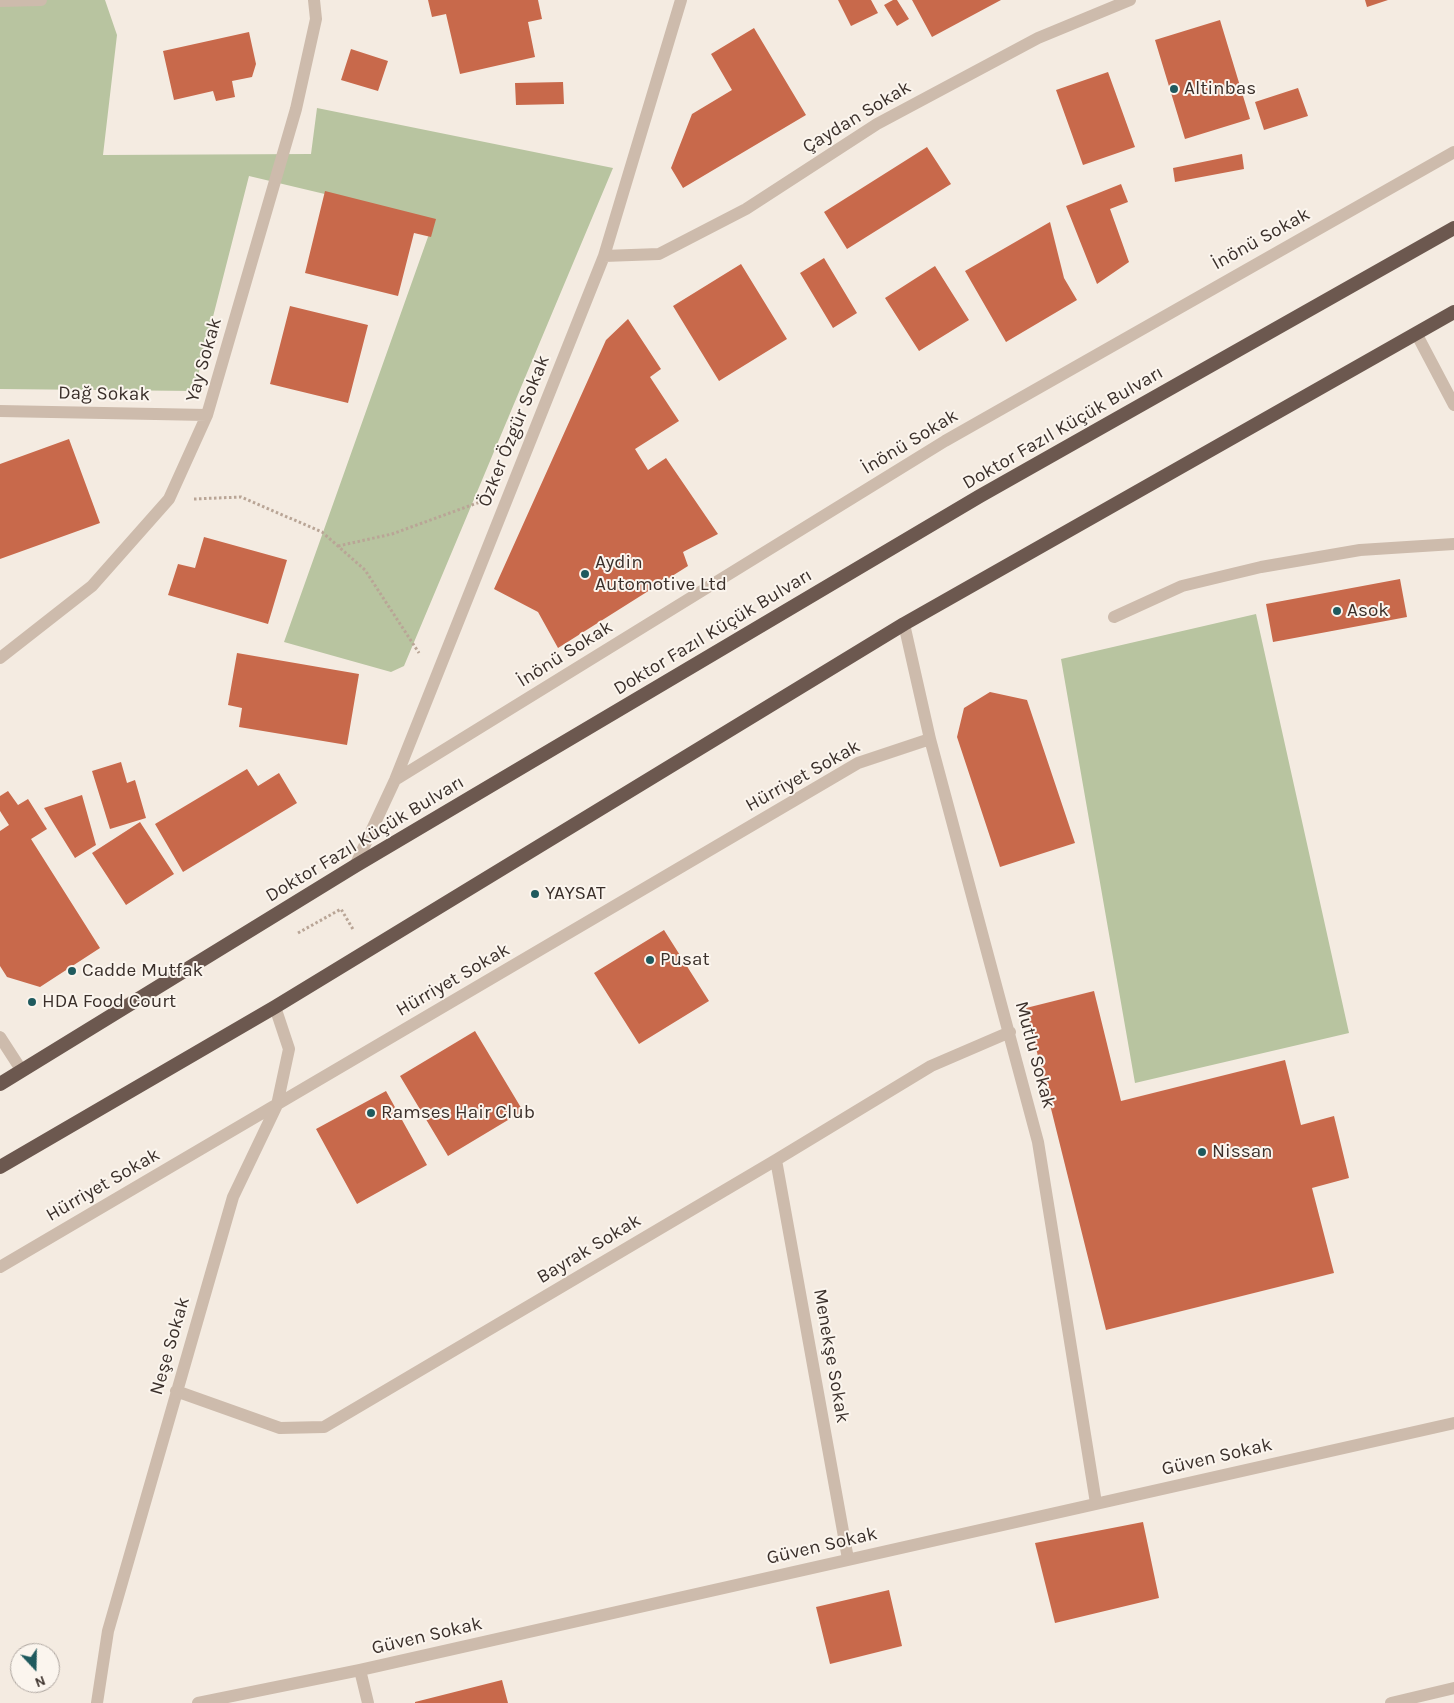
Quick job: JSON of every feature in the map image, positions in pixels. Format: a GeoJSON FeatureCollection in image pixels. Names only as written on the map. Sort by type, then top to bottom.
{"type":"FeatureCollection","features":[{"type":"Feature","properties":{"kind":"highway","name":"Doktor Fazıl Küçük Bulvarı"},"geometry":{"type":"LineString","coordinates":[[0,1084],[355,866],[980,496],[1454,228]]}},
{"type":"Feature","properties":{"kind":"highway"},"geometry":{"type":"LineString","coordinates":[[0,1167],[275,1007],[904,624],[1454,312]]}},
{"type":"Feature","properties":{"kind":"street"},"geometry":{"type":"LineString","coordinates":[[0,0],[40,0]]}},
{"type":"Feature","properties":{"kind":"street","name":"Yay Sokak"},"geometry":{"type":"LineString","coordinates":[[0,658],[92,586],[169,499],[207,415],[296,109],[316,19],[314,0]]}},
{"type":"Feature","properties":{"kind":"street","name":"Özker Özgür Sokak"},"geometry":{"type":"LineString","coordinates":[[355,866],[395,780],[604,256],[681,0]]}},
{"type":"Feature","properties":{"kind":"street","name":"Çaydan Sokak"},"geometry":{"type":"LineString","coordinates":[[604,256],[659,254],[746,209],[877,124],[1038,38],[1130,0]]}},
{"type":"Feature","properties":{"kind":"street","name":"İnönü Sokak"},"geometry":{"type":"LineString","coordinates":[[395,780],[945,442],[1454,152]]}},
{"type":"Feature","properties":{"kind":"street"},"geometry":{"type":"LineString","coordinates":[[1416,333],[1454,405]]}},
{"type":"Feature","properties":{"kind":"street","name":"Dağ Sokak"},"geometry":{"type":"LineString","coordinates":[[0,411],[207,415]]}},
{"type":"Feature","properties":{"kind":"street"},"geometry":{"type":"LineString","coordinates":[[1114,617],[1182,586],[1261,567],[1360,550],[1454,544]]}},
{"type":"Feature","properties":{"kind":"street","name":"Mutlu Sokak"},"geometry":{"type":"LineString","coordinates":[[904,624],[930,739],[1038,1142],[1096,1503]]}},
{"type":"Feature","properties":{"kind":"street","name":"Hürriyet Sokak"},"geometry":{"type":"LineString","coordinates":[[0,1267],[858,763],[930,739]]}},
{"type":"Feature","properties":{"kind":"street","name":"Neşe Sokak"},"geometry":{"type":"LineString","coordinates":[[97,1703],[108,1631],[232,1197],[278,1105],[289,1050],[275,1007]]}},
{"type":"Feature","properties":{"kind":"street","name":"Bayrak Sokak"},"geometry":{"type":"LineString","coordinates":[[176,1391],[280,1428],[324,1427],[776,1160],[931,1066],[1010,1032]]}},
{"type":"Feature","properties":{"kind":"street"},"geometry":{"type":"LineString","coordinates":[[0,1037],[22,1071]]}},
{"type":"Feature","properties":{"kind":"street","name":"Menekşe Sokak"},"geometry":{"type":"LineString","coordinates":[[776,1160],[848,1559]]}},
{"type":"Feature","properties":{"kind":"street","name":"Güven Sokak"},"geometry":{"type":"LineString","coordinates":[[198,1703],[360,1670],[1454,1423]]}},
{"type":"Feature","properties":{"kind":"street"},"geometry":{"type":"LineString","coordinates":[[360,1670],[368,1703]]}},
{"type":"Feature","properties":{"kind":"street"},"geometry":{"type":"LineString","coordinates":[[1391,1703],[1454,1688]]}},
{"type":"Feature","properties":{"kind":"path"},"geometry":{"type":"LineString","coordinates":[[338,546],[392,534],[511,491]]}},
{"type":"Feature","properties":{"kind":"path"},"geometry":{"type":"LineString","coordinates":[[169,499],[241,498],[322,532],[365,570],[436,678]]}},
{"type":"Feature","properties":{"kind":"path"},"geometry":{"type":"LineString","coordinates":[[290,937],[341,909],[366,952]]}},
{"type":"Feature","properties":{"kind":"green space"},"geometry":{"type":"Polygon","coordinates":[[[0,0],[105,0],[117,35],[103,155],[311,154],[317,108],[613,168],[404,666],[391,672],[284,642],[434,220],[249,176],[194,391],[0,389],[0,0]]]}},
{"type":"Feature","properties":{"kind":"green space"},"geometry":{"type":"Polygon","coordinates":[[[1256,614],[1349,1033],[1135,1083],[1061,659],[1256,614]]]}},
{"type":"Feature","properties":{"kind":"building"},"geometry":{"type":"Polygon","coordinates":[[[428,0],[538,0],[542,19],[528,22],[535,57],[460,74],[446,14],[432,17],[428,0]]]}},
{"type":"Feature","properties":{"kind":"building"},"geometry":{"type":"Polygon","coordinates":[[[838,0],[871,0],[878,13],[851,26],[838,0]]]}},
{"type":"Feature","properties":{"kind":"building"},"geometry":{"type":"Polygon","coordinates":[[[897,0],[909,19],[897,26],[884,5],[897,0]]]}},
{"type":"Feature","properties":{"kind":"building"},"geometry":{"type":"Polygon","coordinates":[[[912,0],[1001,0],[932,37],[912,0]]]}},
{"type":"Feature","properties":{"kind":"building"},"geometry":{"type":"Polygon","coordinates":[[[1365,0],[1388,0],[1367,7],[1365,0]]]}},
{"type":"Feature","properties":{"kind":"building"},"geometry":{"type":"Polygon","coordinates":[[[1220,20],[1250,119],[1185,139],[1155,40],[1220,20]]]}},
{"type":"Feature","properties":{"kind":"building"},"geometry":{"type":"Polygon","coordinates":[[[754,28],[806,115],[683,188],[671,168],[692,114],[732,90],[711,54],[754,28]]]}},
{"type":"Feature","properties":{"kind":"building"},"geometry":{"type":"Polygon","coordinates":[[[249,32],[256,64],[252,77],[232,81],[235,97],[216,101],[213,91],[174,100],[163,51],[249,32]]]}},
{"type":"Feature","properties":{"kind":"building"},"geometry":{"type":"Polygon","coordinates":[[[351,49],[388,61],[378,91],[341,80],[351,49]]]}},
{"type":"Feature","properties":{"kind":"building"},"geometry":{"type":"Polygon","coordinates":[[[1108,72],[1135,147],[1083,165],[1056,90],[1108,72]]]}},
{"type":"Feature","properties":{"kind":"building"},"geometry":{"type":"Polygon","coordinates":[[[563,82],[564,104],[516,105],[515,83],[563,82]]]}},
{"type":"Feature","properties":{"kind":"building"},"geometry":{"type":"Polygon","coordinates":[[[1298,88],[1308,116],[1264,130],[1255,102],[1298,88]]]}},
{"type":"Feature","properties":{"kind":"building"},"geometry":{"type":"Polygon","coordinates":[[[927,147],[951,184],[847,249],[824,212],[927,147]]]}},
{"type":"Feature","properties":{"kind":"building"},"geometry":{"type":"Polygon","coordinates":[[[1242,154],[1244,169],[1175,182],[1173,168],[1242,154]]]}},
{"type":"Feature","properties":{"kind":"building"},"geometry":{"type":"Polygon","coordinates":[[[1121,184],[1128,202],[1110,209],[1129,262],[1097,284],[1066,206],[1121,184]]]}},
{"type":"Feature","properties":{"kind":"building"},"geometry":{"type":"Polygon","coordinates":[[[325,191],[436,219],[431,237],[414,233],[398,296],[305,273],[325,191]]]}},
{"type":"Feature","properties":{"kind":"building"},"geometry":{"type":"Polygon","coordinates":[[[1050,222],[1064,278],[1077,300],[1006,342],[965,271],[1050,222]]]}},
{"type":"Feature","properties":{"kind":"building"},"geometry":{"type":"Polygon","coordinates":[[[824,258],[857,313],[833,328],[800,273],[824,258]]]}},
{"type":"Feature","properties":{"kind":"building"},"geometry":{"type":"Polygon","coordinates":[[[741,264],[787,339],[719,381],[673,306],[741,264]]]}},
{"type":"Feature","properties":{"kind":"building"},"geometry":{"type":"Polygon","coordinates":[[[935,266],[969,320],[919,351],[885,298],[935,266]]]}},
{"type":"Feature","properties":{"kind":"building"},"geometry":{"type":"Polygon","coordinates":[[[290,306],[368,325],[348,403],[270,384],[290,306]]]}},
{"type":"Feature","properties":{"kind":"building"},"geometry":{"type":"Polygon","coordinates":[[[628,319],[661,369],[650,377],[679,421],[635,449],[648,470],[666,458],[718,534],[683,552],[688,566],[558,648],[538,612],[494,589],[606,340],[628,319]]]}},
{"type":"Feature","properties":{"kind":"building"},"geometry":{"type":"Polygon","coordinates":[[[69,439],[100,523],[0,559],[0,464],[69,439]]]}},
{"type":"Feature","properties":{"kind":"building"},"geometry":{"type":"Polygon","coordinates":[[[204,537],[287,560],[268,624],[168,595],[178,564],[195,568],[204,537]]]}},
{"type":"Feature","properties":{"kind":"building","name":"Asok"},"geometry":{"type":"Polygon","coordinates":[[[1400,579],[1407,617],[1273,642],[1266,604],[1400,579]]]}},
{"type":"Feature","properties":{"kind":"building"},"geometry":{"type":"Polygon","coordinates":[[[237,653],[359,674],[347,745],[239,727],[242,708],[228,705],[237,653]]]}},
{"type":"Feature","properties":{"kind":"building"},"geometry":{"type":"Polygon","coordinates":[[[990,692],[1027,700],[1075,843],[1000,867],[957,737],[964,708],[990,692]]]}},
{"type":"Feature","properties":{"kind":"building"},"geometry":{"type":"Polygon","coordinates":[[[121,762],[127,783],[135,780],[146,818],[110,829],[92,771],[121,762]]]}},
{"type":"Feature","properties":{"kind":"building"},"geometry":{"type":"Polygon","coordinates":[[[247,769],[258,786],[279,773],[297,803],[183,872],[155,824],[247,769]]]}},
{"type":"Feature","properties":{"kind":"building"},"geometry":{"type":"Polygon","coordinates":[[[8,791],[18,805],[28,799],[47,829],[31,839],[100,948],[40,987],[7,977],[0,966],[0,831],[9,825],[0,811],[0,796],[8,791]]]}},
{"type":"Feature","properties":{"kind":"building"},"geometry":{"type":"Polygon","coordinates":[[[82,795],[96,845],[75,858],[44,808],[82,795]]]}},
{"type":"Feature","properties":{"kind":"building"},"geometry":{"type":"Polygon","coordinates":[[[140,822],[174,874],[126,905],[92,853],[140,822]]]}},
{"type":"Feature","properties":{"kind":"building"},"geometry":{"type":"Polygon","coordinates":[[[664,930],[709,1001],[639,1044],[594,973],[664,930]]]}},
{"type":"Feature","properties":{"kind":"building","name":"Nissan"},"geometry":{"type":"Polygon","coordinates":[[[1094,991],[1121,1101],[1285,1060],[1301,1125],[1334,1116],[1349,1178],[1312,1188],[1334,1273],[1106,1330],[1026,1008],[1094,991]]]}},
{"type":"Feature","properties":{"kind":"building"},"geometry":{"type":"Polygon","coordinates":[[[475,1031],[523,1111],[448,1156],[400,1076],[475,1031]]]}},
{"type":"Feature","properties":{"kind":"building"},"geometry":{"type":"Polygon","coordinates":[[[386,1091],[427,1165],[357,1204],[316,1129],[386,1091]]]}},
{"type":"Feature","properties":{"kind":"building"},"geometry":{"type":"Polygon","coordinates":[[[1143,1522],[1159,1598],[1055,1623],[1035,1543],[1143,1522]]]}},
{"type":"Feature","properties":{"kind":"building"},"geometry":{"type":"Polygon","coordinates":[[[889,1590],[902,1646],[830,1664],[816,1607],[889,1590]]]}},
{"type":"Feature","properties":{"kind":"building"},"geometry":{"type":"Polygon","coordinates":[[[502,1680],[508,1703],[415,1703],[415,1702],[502,1680]]]}},
{"type":"Feature","properties":{"kind":"place","name":"Altinbas"},"geometry":{"type":"Point","coordinates":[1174,89]}},
{"type":"Feature","properties":{"kind":"place","name":"Aydin Automotive Ltd"},"geometry":{"type":"Point","coordinates":[585,574]}},
{"type":"Feature","properties":{"kind":"place","name":"Asok"},"geometry":{"type":"Point","coordinates":[1337,611]}},
{"type":"Feature","properties":{"kind":"place","name":"YAYSAT"},"geometry":{"type":"Point","coordinates":[535,894]}},
{"type":"Feature","properties":{"kind":"place","name":"Pusat"},"geometry":{"type":"Point","coordinates":[650,960]}},
{"type":"Feature","properties":{"kind":"place","name":"Cadde Mutfak"},"geometry":{"type":"Point","coordinates":[72,971]}},
{"type":"Feature","properties":{"kind":"place","name":"HDA Food Court"},"geometry":{"type":"Point","coordinates":[32,1002]}},
{"type":"Feature","properties":{"kind":"place","name":"Ramses Hair Club"},"geometry":{"type":"Point","coordinates":[371,1113]}},
{"type":"Feature","properties":{"kind":"place","name":"Nissan"},"geometry":{"type":"Point","coordinates":[1202,1152]}}]}
